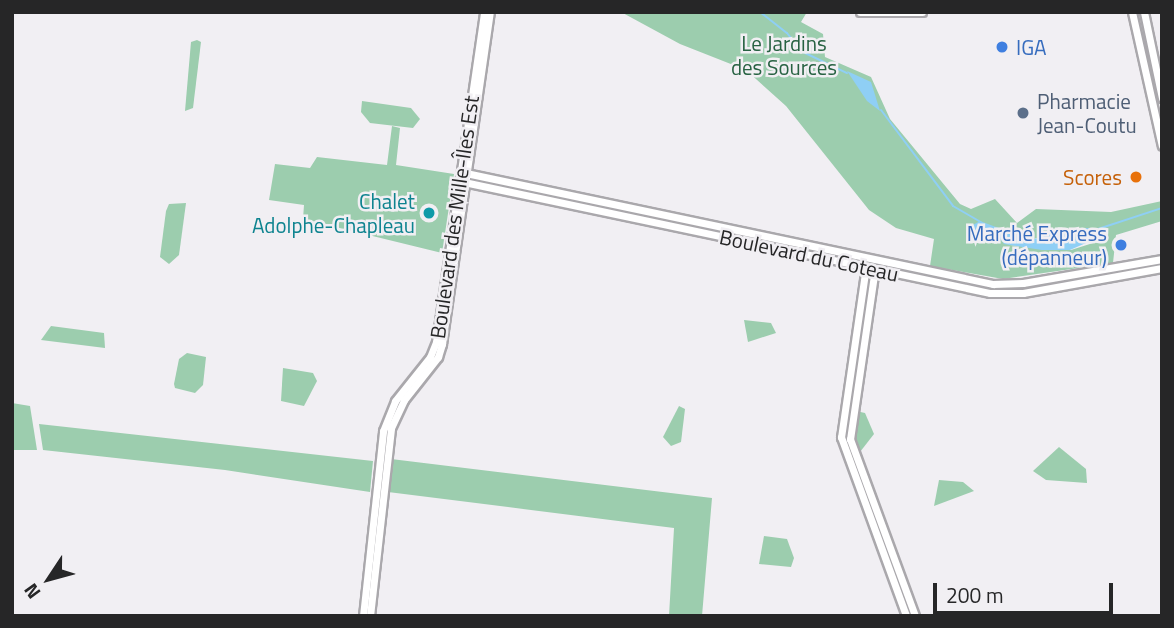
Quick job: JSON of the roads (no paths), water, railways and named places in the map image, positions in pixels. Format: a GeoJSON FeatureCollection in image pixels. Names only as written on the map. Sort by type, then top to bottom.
{"type":"FeatureCollection","features":[{"type":"Feature","properties":{"kind":"street","name":"Boulevard des Mille-Îles Est"},"geometry":{"type":"LineString","coordinates":[[370,616],[391,428],[407,396],[441,349],[484,12]]}},
{"type":"Feature","properties":{"kind":"street","name":"Boulevard des Mille-Îles Est"},"geometry":{"type":"LineString","coordinates":[[363,616],[383,431],[395,401],[435,346],[490,12]]}},
{"type":"Feature","properties":{"kind":"street"},"geometry":{"type":"LineString","coordinates":[[860,12],[922,12]]}},
{"type":"Feature","properties":{"kind":"street"},"geometry":{"type":"LineString","coordinates":[[1132,12],[1162,146]]}},
{"type":"Feature","properties":{"kind":"street"},"geometry":{"type":"LineString","coordinates":[[1144,12],[1162,97]]}},
{"type":"Feature","properties":{"kind":"street"},"geometry":{"type":"LineString","coordinates":[[1145,73],[1156,70]]}},
{"type":"Feature","properties":{"kind":"street"},"geometry":{"type":"LineString","coordinates":[[1147,82],[1158,80]]}},
{"type":"Feature","properties":{"kind":"street","name":"Boulevard du Coteau"},"geometry":{"type":"LineString","coordinates":[[463,177],[1003,285],[1162,259]]}},
{"type":"Feature","properties":{"kind":"street","name":"Boulevard du Coteau"},"geometry":{"type":"LineString","coordinates":[[463,177],[874,269],[1005,294],[1162,268]]}},
{"type":"Feature","properties":{"kind":"street"},"geometry":{"type":"LineString","coordinates":[[867,258],[842,443],[906,616]]}},
{"type":"Feature","properties":{"kind":"street"},"geometry":{"type":"LineString","coordinates":[[876,260],[850,437],[915,616]]}},
{"type":"Feature","properties":{"kind":"water"},"geometry":{"type":"Polygon","coordinates":[[[847,71],[871,82],[880,111],[867,101],[847,71]]]}},
{"type":"Feature","properties":{"kind":"water"},"geometry":{"type":"Polygon","coordinates":[[[980,221],[1031,240],[1066,229],[1089,228],[1095,239],[1070,250],[1042,250],[1004,244],[996,233],[980,237],[971,226],[980,221]]]}},
{"type":"Feature","properties":{"kind":"waterway"},"geometry":{"type":"LineString","coordinates":[[760,12],[787,33],[801,51],[847,73]]}},
{"type":"Feature","properties":{"kind":"waterway"},"geometry":{"type":"LineString","coordinates":[[881,110],[953,206],[981,222]]}},
{"type":"Feature","properties":{"kind":"waterway"},"geometry":{"type":"LineString","coordinates":[[1092,231],[1162,208]]}},
{"type":"Feature","properties":{"kind":"place","name":"IGA"},"geometry":{"type":"Point","coordinates":[1002,47]}},
{"type":"Feature","properties":{"kind":"place","name":"Pharmacie Jean-Coutu"},"geometry":{"type":"Point","coordinates":[1023,113]}},
{"type":"Feature","properties":{"kind":"place","name":"Scores"},"geometry":{"type":"Point","coordinates":[1136,177]}},
{"type":"Feature","properties":{"kind":"place","name":"Chalet Adolphe-Chapleau"},"geometry":{"type":"Point","coordinates":[429,213]}},
{"type":"Feature","properties":{"kind":"place","name":"Marché Express (dépanneur)"},"geometry":{"type":"Point","coordinates":[1121,245]}},
{"type":"Feature","properties":{"kind":"park label","name":"Le Jardins des Sources"},"geometry":{"type":"Point","coordinates":[784,55]}}]}
